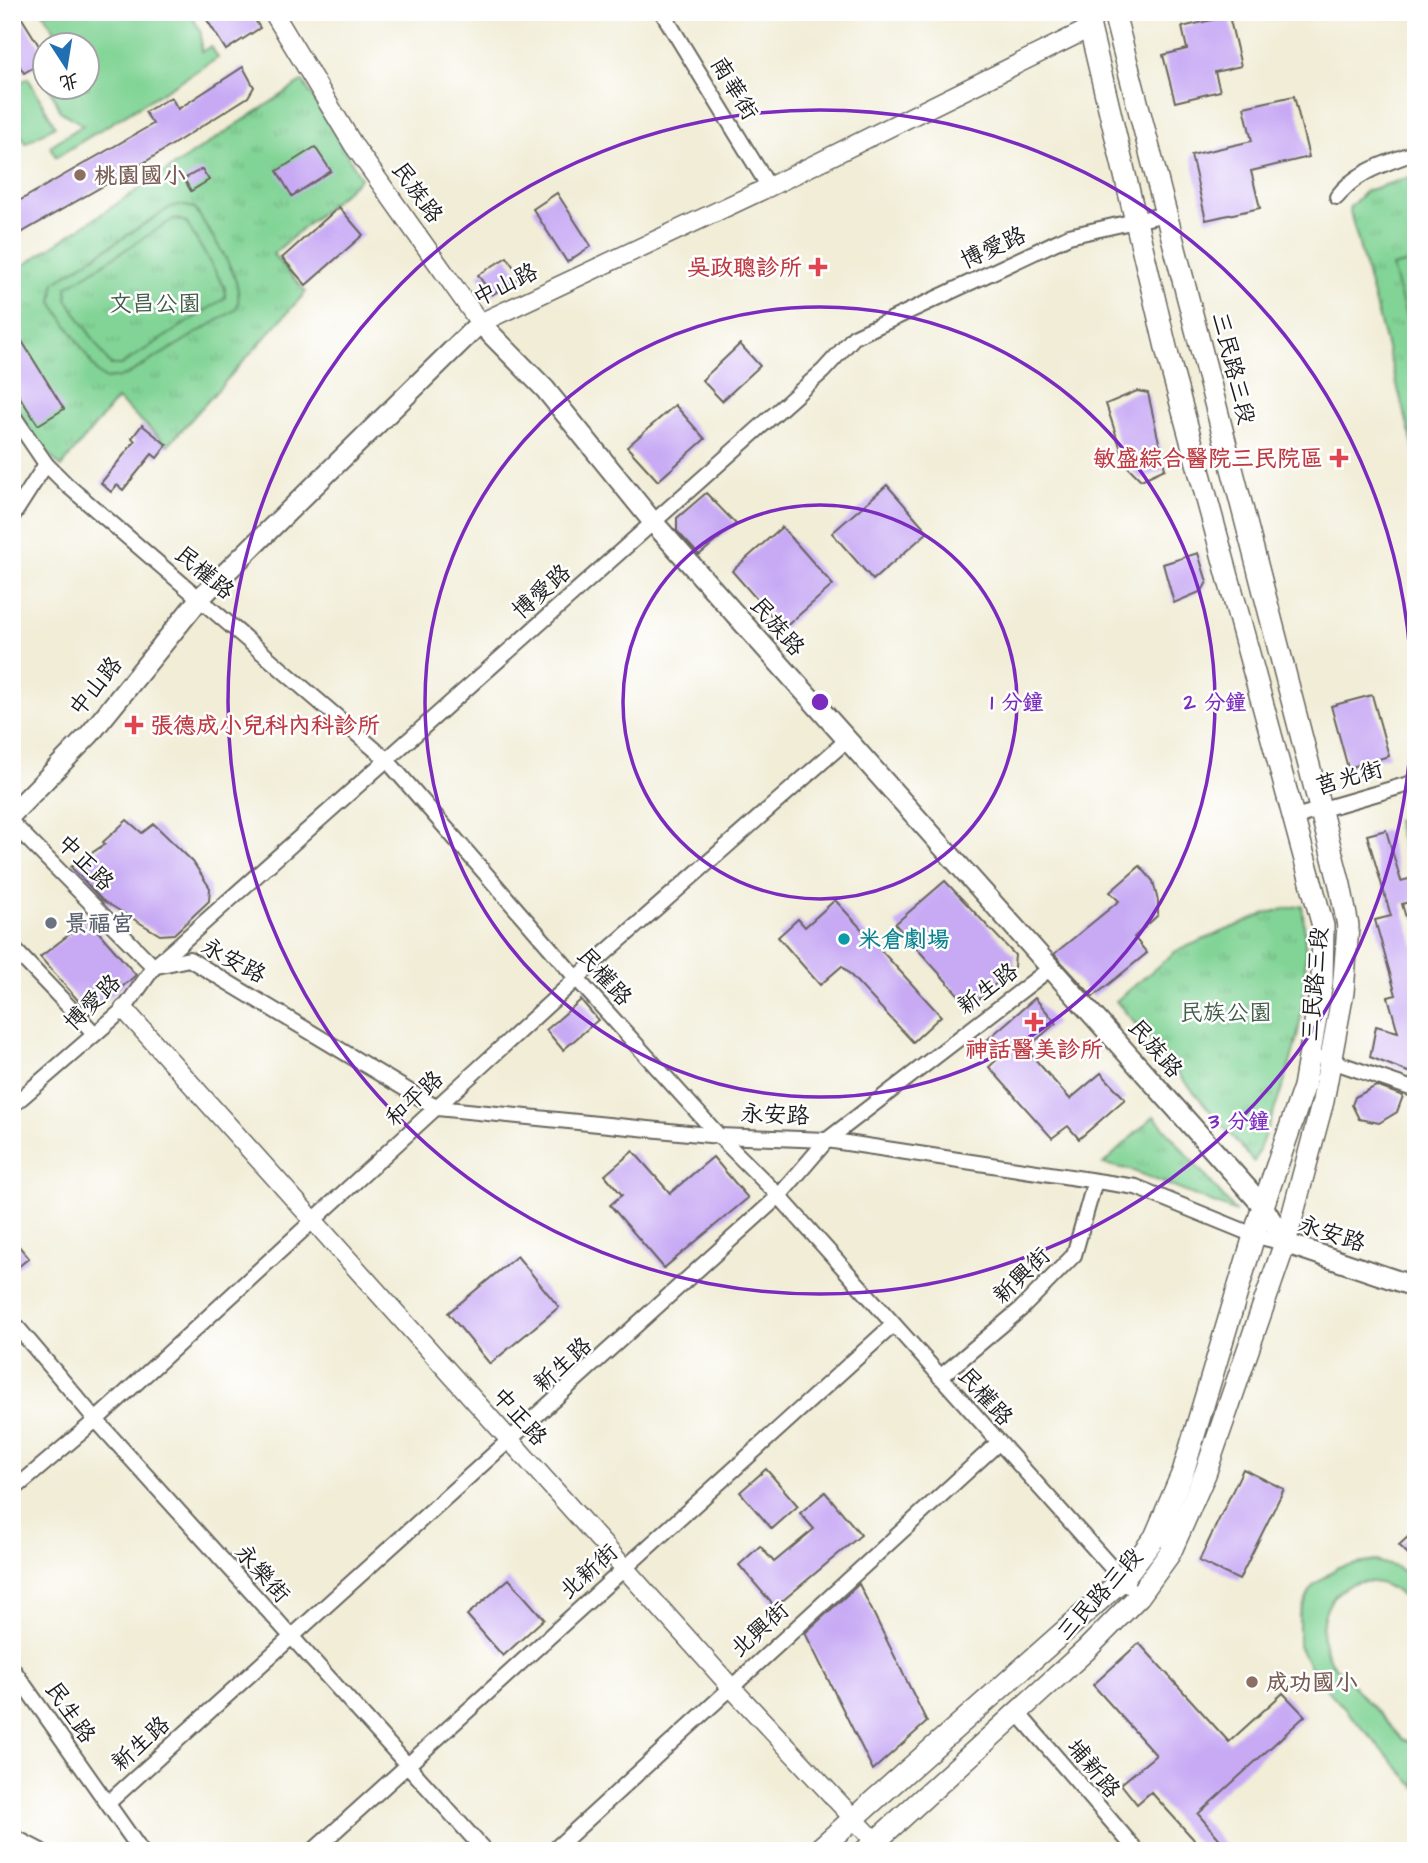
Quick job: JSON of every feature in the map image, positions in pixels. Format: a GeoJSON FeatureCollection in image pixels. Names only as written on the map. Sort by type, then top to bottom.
{"type":"FeatureCollection","features":[{"type":"Feature","properties":{"kind":"main road","name":"中山路"},"geometry":{"type":"LineString","coordinates":[[1090,20],[1117,14]]}},
{"type":"Feature","properties":{"kind":"main road","name":"三民路三段"},"geometry":{"type":"LineString","coordinates":[[875,1848],[1139,1596],[1170,1553],[1189,1514],[1284,1242],[1332,1061],[1343,992],[1348,926],[1117,14]]}},
{"type":"Feature","properties":{"kind":"main road","name":"三民路三段"},"geometry":{"type":"LineString","coordinates":[[817,1851],[1122,1580],[1155,1537],[1183,1472],[1312,1054],[1322,982],[1323,926],[1134,222],[1090,20]]}},
{"type":"Feature","properties":{"kind":"main road","name":"民族路"},"geometry":{"type":"LineString","coordinates":[[480,323],[545,389],[653,522],[1263,1206],[1284,1242]]}},
{"type":"Feature","properties":{"kind":"main road","name":"中山路"},"geometry":{"type":"LineString","coordinates":[[12,814],[90,734],[201,597],[480,323]]}},
{"type":"Feature","properties":{"kind":"main road","name":"永安路"},"geometry":{"type":"LineString","coordinates":[[1284,1242],[1416,1287]]}},
{"type":"Feature","properties":{"kind":"street","name":"民族路"},"geometry":{"type":"LineString","coordinates":[[273,12],[354,146],[480,323]]}},
{"type":"Feature","properties":{"kind":"street","name":"南華街"},"geometry":{"type":"LineString","coordinates":[[662,12],[769,187]]}},
{"type":"Feature","properties":{"kind":"street","name":"中山路"},"geometry":{"type":"LineString","coordinates":[[480,323],[769,187],[1090,20]]}},
{"type":"Feature","properties":{"kind":"street"},"geometry":{"type":"LineString","coordinates":[[1337,197],[1347,184],[1364,172],[1416,152]]}},
{"type":"Feature","properties":{"kind":"street","name":"博愛路"},"geometry":{"type":"LineString","coordinates":[[12,1106],[124,1009],[154,967],[823,371],[854,337],[1069,236],[1166,214]]}},
{"type":"Feature","properties":{"kind":"street","name":"民權路"},"geometry":{"type":"LineString","coordinates":[[12,414],[46,464],[386,759],[577,979],[719,1136],[779,1196],[998,1443],[1139,1596]]}},
{"type":"Feature","properties":{"kind":"street"},"geometry":{"type":"LineString","coordinates":[[12,517],[46,464]]}},
{"type":"Feature","properties":{"kind":"street","name":"和平路"},"geometry":{"type":"LineString","coordinates":[[12,1491],[96,1420],[577,979],[847,740]]}},
{"type":"Feature","properties":{"kind":"street","name":"莒光街"},"geometry":{"type":"LineString","coordinates":[[1295,817],[1416,782]]}},
{"type":"Feature","properties":{"kind":"street","name":"中正路"},"geometry":{"type":"LineString","coordinates":[[12,823],[154,967]]}},
{"type":"Feature","properties":{"kind":"street"},"geometry":{"type":"LineString","coordinates":[[12,947],[95,1034]]}},
{"type":"Feature","properties":{"kind":"street","name":"永安路"},"geometry":{"type":"LineString","coordinates":[[154,967],[189,959],[437,1108],[719,1136],[827,1140],[1136,1187],[1256,1236],[1284,1242]]}},
{"type":"Feature","properties":{"kind":"street","name":"新生路"},"geometry":{"type":"LineString","coordinates":[[108,1803],[779,1196],[827,1140],[1052,967]]}},
{"type":"Feature","properties":{"kind":"street","name":"中正路"},"geometry":{"type":"LineString","coordinates":[[124,1009],[730,1686],[854,1818],[875,1848]]}},
{"type":"Feature","properties":{"kind":"street"},"geometry":{"type":"LineString","coordinates":[[1312,1054],[1416,1090]]}},
{"type":"Feature","properties":{"kind":"street","name":"新興街"},"geometry":{"type":"LineString","coordinates":[[940,1377],[1021,1309],[1074,1255],[1095,1181]]}},
{"type":"Feature","properties":{"kind":"street","name":"永樂街"},"geometry":{"type":"LineString","coordinates":[[12,1321],[96,1420],[485,1851]]}},
{"type":"Feature","properties":{"kind":"street","name":"北新街"},"geometry":{"type":"LineString","coordinates":[[313,1851],[893,1325]]}},
{"type":"Feature","properties":{"kind":"street","name":"北興街"},"geometry":{"type":"LineString","coordinates":[[553,1851],[998,1443]]}},
{"type":"Feature","properties":{"kind":"street","name":"民生路"},"geometry":{"type":"LineString","coordinates":[[12,1668],[141,1851]]}},
{"type":"Feature","properties":{"kind":"street","name":"埔新路"},"geometry":{"type":"LineString","coordinates":[[1018,1713],[1137,1851]]}},
{"type":"Feature","properties":{"kind":"street"},"geometry":{"type":"LineString","coordinates":[[12,1836],[41,1851]]}},
{"type":"Feature","properties":{"kind":"green space"},"geometry":{"type":"Polygon","coordinates":[[[43,12],[190,12],[201,33],[201,52],[211,46],[218,58],[56,157],[50,146],[83,125],[60,111],[56,102],[102,102],[102,32],[56,32],[43,12]]]}},
{"type":"Feature","properties":{"kind":"green space"},"geometry":{"type":"Polygon","coordinates":[[[28,78],[32,85],[32,102],[42,102],[55,126],[26,143],[12,120],[12,87],[28,78]]]}},
{"type":"Feature","properties":{"kind":"green space","name":"文昌公園"},"geometry":{"type":"Polygon","coordinates":[[[303,81],[361,178],[273,254],[306,292],[168,445],[117,399],[61,467],[36,440],[12,399],[12,273],[303,81]]]}},
{"type":"Feature","properties":{"kind":"green space"},"geometry":{"type":"Polygon","coordinates":[[[1416,175],[1416,455],[1349,208],[1366,191],[1416,175]]]}},
{"type":"Feature","properties":{"kind":"green space"},"geometry":{"type":"Polygon","coordinates":[[[179,205],[195,208],[218,244],[237,287],[235,310],[125,376],[106,379],[98,373],[52,302],[55,282],[171,207],[179,205]],[[175,218],[67,287],[67,299],[110,365],[121,365],[225,298],[225,288],[186,222],[175,218]]]}},
{"type":"Feature","properties":{"kind":"green space"},"geometry":{"type":"Polygon","coordinates":[[[1416,261],[1416,351],[1392,267],[1416,261]]]}},
{"type":"Feature","properties":{"kind":"green space"},"geometry":{"type":"Polygon","coordinates":[[[1416,816],[1416,861],[1408,863],[1396,821],[1416,816]]]}},
{"type":"Feature","properties":{"kind":"green space","name":"民族公園"},"geometry":{"type":"Polygon","coordinates":[[[1302,905],[1305,942],[1303,1007],[1289,1066],[1254,1162],[1116,1001],[1176,951],[1267,913],[1302,905]]]}},
{"type":"Feature","properties":{"kind":"green space"},"geometry":{"type":"Polygon","coordinates":[[[1154,1116],[1236,1212],[1131,1170],[1103,1164],[1154,1116]]]}},
{"type":"Feature","properties":{"kind":"green space"},"geometry":{"type":"Polygon","coordinates":[[[1376,1561],[1398,1568],[1416,1580],[1416,1611],[1391,1588],[1374,1582],[1358,1582],[1344,1588],[1333,1598],[1322,1627],[1324,1644],[1331,1662],[1402,1739],[1416,1744],[1416,1787],[1314,1675],[1299,1646],[1299,1616],[1312,1587],[1338,1567],[1376,1561]]]}},
{"type":"Feature","properties":{"kind":"building"},"geometry":{"type":"Polygon","coordinates":[[[12,12],[18,12],[32,34],[32,68],[24,73],[12,54],[12,12]]]}},
{"type":"Feature","properties":{"kind":"building"},"geometry":{"type":"Polygon","coordinates":[[[202,12],[250,12],[260,28],[226,50],[202,12]]]}},
{"type":"Feature","properties":{"kind":"building"},"geometry":{"type":"Polygon","coordinates":[[[1229,16],[1241,66],[1215,72],[1220,91],[1175,102],[1163,55],[1187,49],[1182,27],[1229,16]]]}},
{"type":"Feature","properties":{"kind":"building"},"geometry":{"type":"Polygon","coordinates":[[[243,67],[254,87],[248,97],[145,162],[12,238],[12,205],[153,124],[145,112],[171,97],[178,109],[243,67]]]}},
{"type":"Feature","properties":{"kind":"building"},"geometry":{"type":"Polygon","coordinates":[[[1294,96],[1309,157],[1251,171],[1260,208],[1206,220],[1191,155],[1252,141],[1244,107],[1294,96]]]}},
{"type":"Feature","properties":{"kind":"building"},"geometry":{"type":"Polygon","coordinates":[[[315,147],[331,171],[292,196],[277,171],[315,147]]]}},
{"type":"Feature","properties":{"kind":"building"},"geometry":{"type":"Polygon","coordinates":[[[202,169],[209,180],[191,191],[184,179],[202,169]]]}},
{"type":"Feature","properties":{"kind":"building"},"geometry":{"type":"Polygon","coordinates":[[[557,193],[591,246],[567,262],[533,209],[557,193]]]}},
{"type":"Feature","properties":{"kind":"building"},"geometry":{"type":"Polygon","coordinates":[[[339,207],[363,235],[306,285],[282,258],[339,207]]]}},
{"type":"Feature","properties":{"kind":"building"},"geometry":{"type":"Polygon","coordinates":[[[507,257],[520,277],[492,295],[478,275],[507,257]]]}},
{"type":"Feature","properties":{"kind":"building"},"geometry":{"type":"Polygon","coordinates":[[[12,325],[64,409],[38,425],[12,385],[12,325]]]}},
{"type":"Feature","properties":{"kind":"building"},"geometry":{"type":"Polygon","coordinates":[[[740,344],[760,366],[722,401],[702,380],[740,344]]]}},
{"type":"Feature","properties":{"kind":"building"},"geometry":{"type":"Polygon","coordinates":[[[1137,391],[1148,393],[1165,469],[1141,480],[1126,465],[1106,404],[1137,391]]]}},
{"type":"Feature","properties":{"kind":"building"},"geometry":{"type":"Polygon","coordinates":[[[675,405],[705,439],[658,481],[627,447],[675,405]]]}},
{"type":"Feature","properties":{"kind":"building"},"geometry":{"type":"Polygon","coordinates":[[[142,425],[167,445],[157,458],[152,454],[123,490],[117,485],[111,492],[101,483],[135,441],[132,438],[142,425]]]}},
{"type":"Feature","properties":{"kind":"building"},"geometry":{"type":"Polygon","coordinates":[[[887,485],[928,532],[873,580],[832,533],[887,485]]]}},
{"type":"Feature","properties":{"kind":"building"},"geometry":{"type":"Polygon","coordinates":[[[706,493],[736,524],[699,555],[677,531],[677,518],[706,493]]]}},
{"type":"Feature","properties":{"kind":"building"},"geometry":{"type":"Polygon","coordinates":[[[782,527],[833,585],[783,629],[732,571],[782,527]]]}},
{"type":"Feature","properties":{"kind":"building"},"geometry":{"type":"Polygon","coordinates":[[[1198,553],[1207,582],[1202,591],[1174,603],[1163,564],[1198,553]]]}},
{"type":"Feature","properties":{"kind":"building"},"geometry":{"type":"Polygon","coordinates":[[[1372,695],[1389,756],[1348,768],[1331,706],[1372,695]]]}},
{"type":"Feature","properties":{"kind":"building"},"geometry":{"type":"Polygon","coordinates":[[[127,820],[142,833],[154,824],[193,862],[210,888],[209,901],[174,934],[160,935],[102,900],[71,867],[105,844],[103,842],[127,820]]]}},
{"type":"Feature","properties":{"kind":"building"},"geometry":{"type":"Polygon","coordinates":[[[1386,830],[1401,881],[1416,877],[1416,900],[1402,904],[1416,952],[1416,1070],[1408,1072],[1370,1057],[1376,1026],[1398,1032],[1388,997],[1396,995],[1375,920],[1391,916],[1367,835],[1386,830]]]}},
{"type":"Feature","properties":{"kind":"building"},"geometry":{"type":"Polygon","coordinates":[[[1140,866],[1153,881],[1158,901],[1158,915],[1134,937],[1147,953],[1093,997],[1054,954],[1119,901],[1110,892],[1140,866]]]}},
{"type":"Feature","properties":{"kind":"building"},"geometry":{"type":"Polygon","coordinates":[[[945,881],[1015,955],[1014,967],[977,1001],[964,1001],[895,924],[945,881]]]}},
{"type":"Feature","properties":{"kind":"building"},"geometry":{"type":"Polygon","coordinates":[[[835,900],[941,1016],[913,1042],[842,966],[820,985],[778,937],[798,919],[805,927],[835,900]]]}},
{"type":"Feature","properties":{"kind":"building","name":"景福宮"},"geometry":{"type":"Polygon","coordinates":[[[88,920],[136,975],[90,1014],[40,957],[88,920]]]}},
{"type":"Feature","properties":{"kind":"building"},"geometry":{"type":"Polygon","coordinates":[[[1035,998],[1056,1023],[1026,1049],[1070,1099],[1101,1073],[1125,1099],[1079,1139],[1068,1126],[1052,1138],[989,1067],[1001,1056],[987,1040],[1035,998]]]}},
{"type":"Feature","properties":{"kind":"building"},"geometry":{"type":"Polygon","coordinates":[[[581,1000],[598,1020],[563,1050],[546,1030],[581,1000]]]}},
{"type":"Feature","properties":{"kind":"building"},"geometry":{"type":"Polygon","coordinates":[[[1376,1086],[1403,1096],[1397,1112],[1379,1123],[1359,1119],[1352,1105],[1355,1097],[1376,1086]]]}},
{"type":"Feature","properties":{"kind":"building"},"geometry":{"type":"Polygon","coordinates":[[[633,1151],[670,1193],[713,1157],[748,1198],[664,1268],[610,1205],[622,1195],[605,1175],[633,1151]]]}},
{"type":"Feature","properties":{"kind":"building"},"geometry":{"type":"Polygon","coordinates":[[[12,1238],[29,1258],[12,1272],[12,1238]]]}},
{"type":"Feature","properties":{"kind":"building"},"geometry":{"type":"Polygon","coordinates":[[[517,1256],[559,1307],[490,1364],[448,1313],[517,1256]]]}},
{"type":"Feature","properties":{"kind":"building"},"geometry":{"type":"Polygon","coordinates":[[[766,1469],[798,1506],[772,1529],[740,1492],[766,1469]]]}},
{"type":"Feature","properties":{"kind":"building"},"geometry":{"type":"Polygon","coordinates":[[[1243,1469],[1284,1489],[1239,1580],[1199,1561],[1243,1469]]]}},
{"type":"Feature","properties":{"kind":"building"},"geometry":{"type":"Polygon","coordinates":[[[825,1492],[861,1535],[775,1607],[739,1565],[760,1546],[774,1562],[814,1529],[800,1513],[825,1492]]]}},
{"type":"Feature","properties":{"kind":"building"},"geometry":{"type":"Polygon","coordinates":[[[1409,1536],[1416,1543],[1416,1562],[1399,1545],[1409,1536]]]}},
{"type":"Feature","properties":{"kind":"building"},"geometry":{"type":"Polygon","coordinates":[[[509,1579],[544,1619],[503,1656],[467,1615],[509,1579]]]}},
{"type":"Feature","properties":{"kind":"building"},"geometry":{"type":"Polygon","coordinates":[[[859,1584],[927,1722],[873,1770],[805,1633],[859,1584]]]}},
{"type":"Feature","properties":{"kind":"building"},"geometry":{"type":"Polygon","coordinates":[[[1139,1643],[1229,1742],[1283,1693],[1305,1716],[1198,1814],[1230,1851],[1188,1851],[1197,1843],[1151,1792],[1137,1804],[1121,1784],[1156,1755],[1093,1685],[1139,1643]]]}},
{"type":"Feature","properties":{"kind":"place","name":"桃園國小"},"geometry":{"type":"Point","coordinates":[80,175]}},
{"type":"Feature","properties":{"kind":"place","name":"吳政聰診所"},"geometry":{"type":"Point","coordinates":[818,267]}},
{"type":"Feature","properties":{"kind":"place","name":"敏盛綜合醫院三民院區"},"geometry":{"type":"Point","coordinates":[1339,458]}},
{"type":"Feature","properties":{"kind":"place","name":"張德成小兒科內科診所"},"geometry":{"type":"Point","coordinates":[134,725]}},
{"type":"Feature","properties":{"kind":"place","name":"景福宮"},"geometry":{"type":"Point","coordinates":[51,923]}},
{"type":"Feature","properties":{"kind":"place","name":"米倉劇場"},"geometry":{"type":"Point","coordinates":[844,939]}},
{"type":"Feature","properties":{"kind":"place","name":"神話醫美診所"},"geometry":{"type":"Point","coordinates":[1034,1022]}},
{"type":"Feature","properties":{"kind":"place","name":"成功國小"},"geometry":{"type":"Point","coordinates":[1252,1682]}}]}
